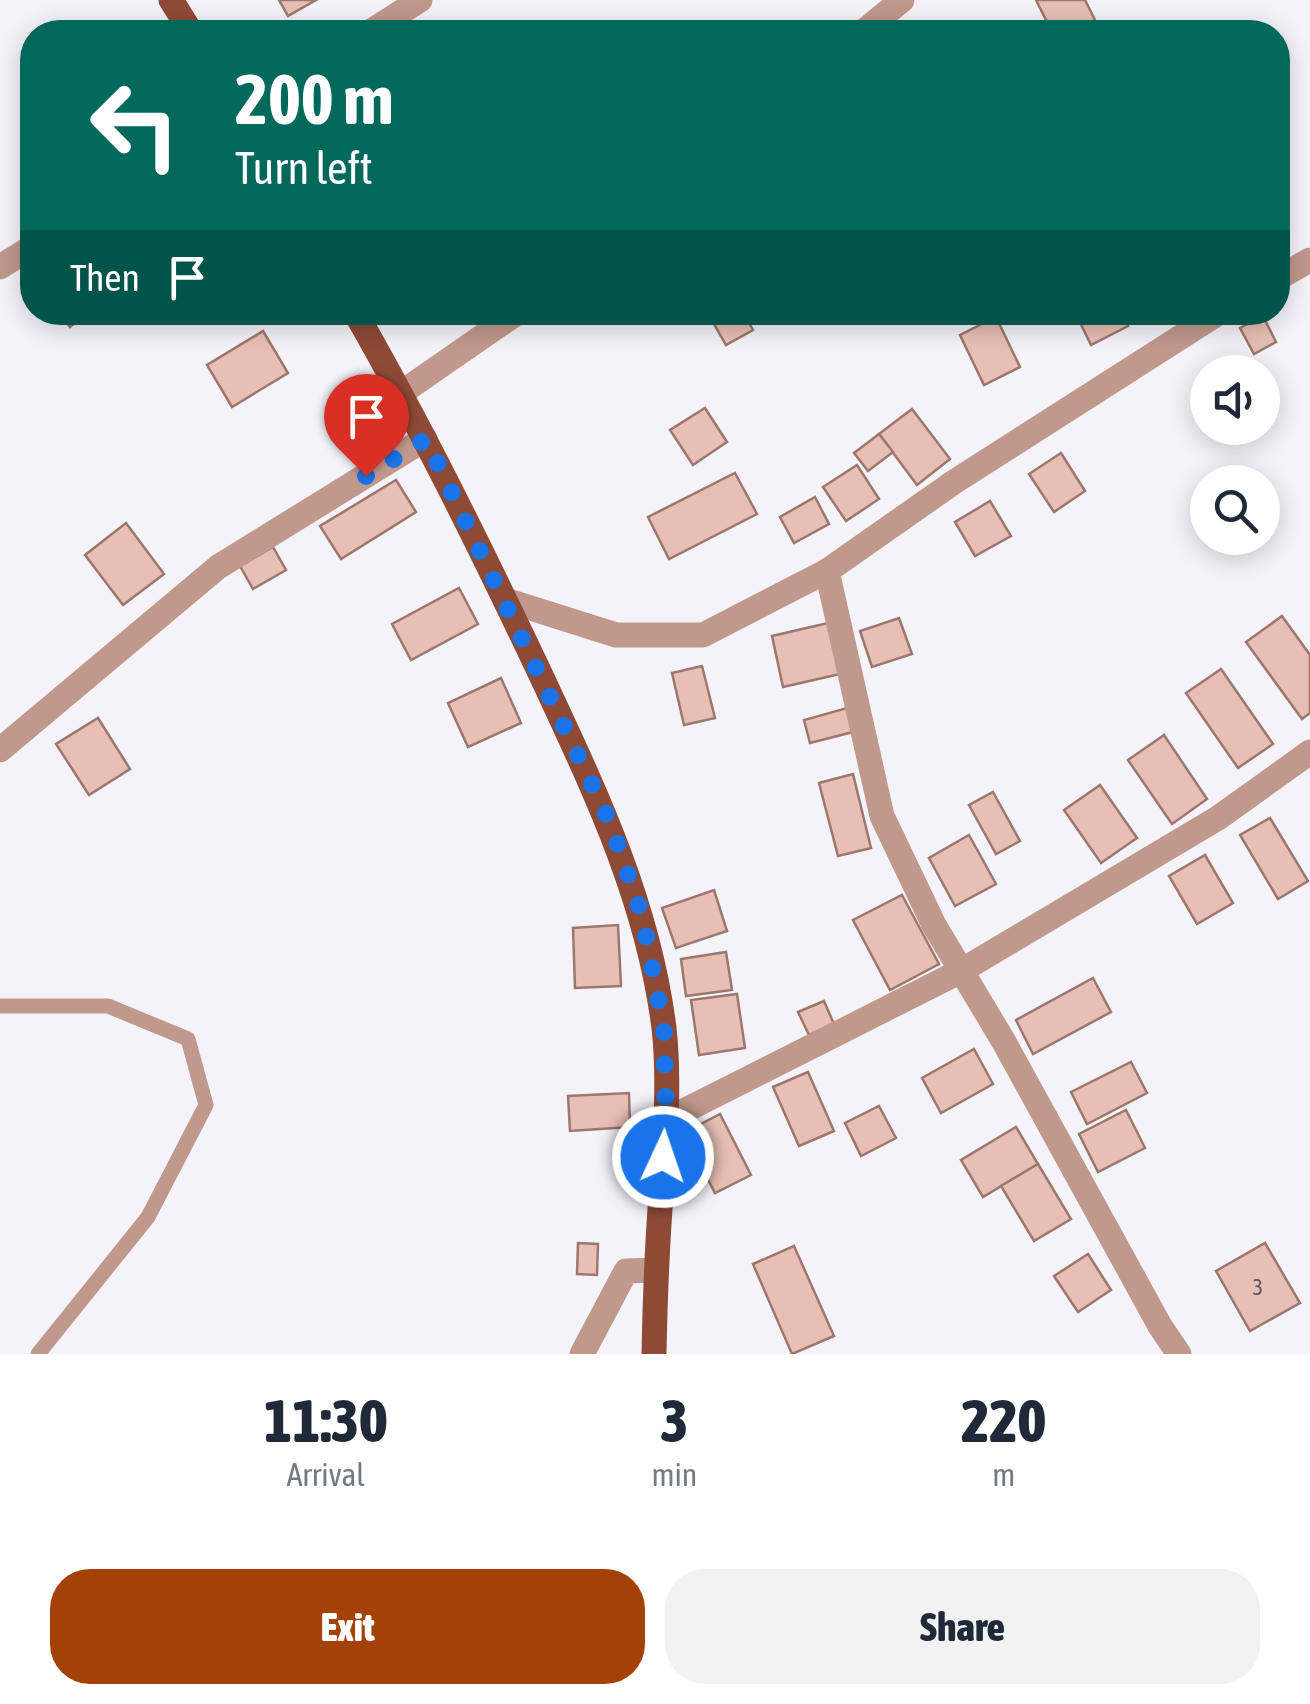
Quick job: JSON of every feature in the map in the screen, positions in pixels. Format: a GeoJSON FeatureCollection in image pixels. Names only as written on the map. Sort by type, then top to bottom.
{"type":"FeatureCollection","features":[{"type":"Feature","properties":{"kind":"main road"},"geometry":{"type":"LineString","coordinates":[[363,325],[426,439],[505,600],[610,822],[642,915],[664,1029],[666,1120],[654,1354]]}},
{"type":"Feature","properties":{"kind":"street"},"geometry":{"type":"LineString","coordinates":[[389,20],[420,0]]}},
{"type":"Feature","properties":{"kind":"street"},"geometry":{"type":"LineString","coordinates":[[878,20],[902,0]]}},
{"type":"Feature","properties":{"kind":"street"},"geometry":{"type":"LineString","coordinates":[[402,393],[499,325]]}},
{"type":"Feature","properties":{"kind":"street"},"geometry":{"type":"LineString","coordinates":[[505,600],[616,635],[703,635],[827,572],[954,482],[1200,325]]}},
{"type":"Feature","properties":{"kind":"street"},"geometry":{"type":"LineString","coordinates":[[0,750],[218,567],[426,439]]}},
{"type":"Feature","properties":{"kind":"street"},"geometry":{"type":"LineString","coordinates":[[827,572],[882,816],[934,925],[1179,1354]]}},
{"type":"Feature","properties":{"kind":"street"},"geometry":{"type":"LineString","coordinates":[[666,1120],[961,971],[1218,818],[1310,752]]}},
{"type":"Feature","properties":{"kind":"street"},"geometry":{"type":"LineString","coordinates":[[582,1354],[626,1271],[656,1270]]}},
{"type":"Feature","properties":{"kind":"lane"},"geometry":{"type":"LineString","coordinates":[[0,1006],[108,1006],[188,1039],[206,1105],[148,1218],[38,1354]]}},
{"type":"Feature","properties":{"kind":"building"},"geometry":{"type":"Polygon","coordinates":[[[279,0],[316,0],[288,16],[279,0]]]}},
{"type":"Feature","properties":{"kind":"building"},"geometry":{"type":"Polygon","coordinates":[[[1036,0],[1085,0],[1095,20],[1046,20],[1036,0]]]}},
{"type":"Feature","properties":{"kind":"building"},"geometry":{"type":"Polygon","coordinates":[[[715,325],[750,325],[753,330],[726,345],[715,325]]]}},
{"type":"Feature","properties":{"kind":"building"},"geometry":{"type":"Polygon","coordinates":[[[980,325],[1000,325],[1020,367],[984,385],[960,335],[980,325]]]}},
{"type":"Feature","properties":{"kind":"building"},"geometry":{"type":"Polygon","coordinates":[[[1081,325],[1128,325],[1128,326],[1091,345],[1081,325]]]}},
{"type":"Feature","properties":{"kind":"building"},"geometry":{"type":"Polygon","coordinates":[[[1268,325],[1276,342],[1254,354],[1240,328],[1268,325]]]}},
{"type":"Feature","properties":{"kind":"building"},"geometry":{"type":"Polygon","coordinates":[[[263,331],[288,373],[232,407],[207,365],[263,331]]]}},
{"type":"Feature","properties":{"kind":"building"},"geometry":{"type":"Polygon","coordinates":[[[705,408],[727,442],[693,465],[670,430],[705,408]]]}},
{"type":"Feature","properties":{"kind":"building"},"geometry":{"type":"Polygon","coordinates":[[[912,409],[950,459],[917,485],[879,434],[912,409]]]}},
{"type":"Feature","properties":{"kind":"building"},"geometry":{"type":"Polygon","coordinates":[[[879,434],[893,452],[868,471],[854,453],[879,434]]]}},
{"type":"Feature","properties":{"kind":"building"},"geometry":{"type":"Polygon","coordinates":[[[1061,453],[1085,491],[1054,512],[1029,474],[1061,453]]]}},
{"type":"Feature","properties":{"kind":"building"},"geometry":{"type":"Polygon","coordinates":[[[857,465],[879,499],[846,521],[823,487],[857,465]]]}},
{"type":"Feature","properties":{"kind":"building"},"geometry":{"type":"Polygon","coordinates":[[[735,473],[757,514],[669,559],[648,517],[735,473]]]}},
{"type":"Feature","properties":{"kind":"building"},"geometry":{"type":"Polygon","coordinates":[[[396,480],[416,512],[341,559],[320,526],[396,480]]]}},
{"type":"Feature","properties":{"kind":"building"},"geometry":{"type":"Polygon","coordinates":[[[815,497],[829,524],[794,543],[780,517],[815,497]]]}},
{"type":"Feature","properties":{"kind":"building"},"geometry":{"type":"Polygon","coordinates":[[[990,501],[1011,536],[975,556],[955,522],[990,501]]]}},
{"type":"Feature","properties":{"kind":"building"},"geometry":{"type":"Polygon","coordinates":[[[126,523],[164,574],[123,605],[85,555],[126,523]]]}},
{"type":"Feature","properties":{"kind":"building"},"geometry":{"type":"Polygon","coordinates":[[[273,547],[286,570],[253,589],[240,566],[273,547]]]}},
{"type":"Feature","properties":{"kind":"building"},"geometry":{"type":"Polygon","coordinates":[[[459,588],[478,624],[411,660],[392,624],[459,588]]]}},
{"type":"Feature","properties":{"kind":"building"},"geometry":{"type":"Polygon","coordinates":[[[1282,616],[1310,655],[1310,713],[1302,719],[1246,642],[1282,616]]]}},
{"type":"Feature","properties":{"kind":"building"},"geometry":{"type":"Polygon","coordinates":[[[899,618],[912,654],[872,667],[860,631],[899,618]]]}},
{"type":"Feature","properties":{"kind":"building"},"geometry":{"type":"Polygon","coordinates":[[[828,623],[840,674],[783,687],[772,636],[828,623]]]}},
{"type":"Feature","properties":{"kind":"building"},"geometry":{"type":"Polygon","coordinates":[[[702,666],[715,718],[684,725],[672,673],[702,666]]]}},
{"type":"Feature","properties":{"kind":"building"},"geometry":{"type":"Polygon","coordinates":[[[1221,669],[1273,744],[1238,768],[1186,693],[1221,669]]]}},
{"type":"Feature","properties":{"kind":"building"},"geometry":{"type":"Polygon","coordinates":[[[501,678],[521,723],[468,747],[448,703],[501,678]]]}},
{"type":"Feature","properties":{"kind":"building"},"geometry":{"type":"Polygon","coordinates":[[[847,708],[853,732],[810,743],[804,720],[847,708]]]}},
{"type":"Feature","properties":{"kind":"building"},"geometry":{"type":"Polygon","coordinates":[[[98,718],[130,769],[89,795],[56,744],[98,718]]]}},
{"type":"Feature","properties":{"kind":"building"},"geometry":{"type":"Polygon","coordinates":[[[1164,735],[1207,799],[1172,824],[1128,760],[1164,735]]]}},
{"type":"Feature","properties":{"kind":"building"},"geometry":{"type":"Polygon","coordinates":[[[853,774],[871,848],[838,856],[819,783],[853,774]]]}},
{"type":"Feature","properties":{"kind":"building"},"geometry":{"type":"Polygon","coordinates":[[[1100,785],[1137,838],[1101,863],[1064,810],[1100,785]]]}},
{"type":"Feature","properties":{"kind":"building"},"geometry":{"type":"Polygon","coordinates":[[[993,792],[1020,841],[996,854],[969,805],[993,792]]]}},
{"type":"Feature","properties":{"kind":"building"},"geometry":{"type":"Polygon","coordinates":[[[1270,818],[1308,881],[1278,899],[1240,835],[1270,818]]]}},
{"type":"Feature","properties":{"kind":"building"},"geometry":{"type":"Polygon","coordinates":[[[969,835],[996,884],[955,906],[929,858],[969,835]]]}},
{"type":"Feature","properties":{"kind":"building"},"geometry":{"type":"Polygon","coordinates":[[[1205,855],[1233,903],[1197,924],[1169,876],[1205,855]]]}},
{"type":"Feature","properties":{"kind":"building"},"geometry":{"type":"Polygon","coordinates":[[[714,890],[727,931],[676,948],[662,908],[714,890]]]}},
{"type":"Feature","properties":{"kind":"building"},"geometry":{"type":"Polygon","coordinates":[[[902,895],[939,964],[890,990],[853,920],[902,895]]]}},
{"type":"Feature","properties":{"kind":"building"},"geometry":{"type":"Polygon","coordinates":[[[618,925],[621,986],[575,988],[573,928],[618,925]]]}},
{"type":"Feature","properties":{"kind":"building"},"geometry":{"type":"Polygon","coordinates":[[[726,952],[732,990],[686,996],[681,959],[726,952]]]}},
{"type":"Feature","properties":{"kind":"building"},"geometry":{"type":"Polygon","coordinates":[[[1093,978],[1111,1012],[1033,1054],[1016,1020],[1093,978]]]}},
{"type":"Feature","properties":{"kind":"building"},"geometry":{"type":"Polygon","coordinates":[[[737,994],[745,1048],[699,1055],[691,1000],[737,994]]]}},
{"type":"Feature","properties":{"kind":"building"},"geometry":{"type":"Polygon","coordinates":[[[824,1001],[834,1024],[809,1035],[798,1012],[824,1001]]]}},
{"type":"Feature","properties":{"kind":"building"},"geometry":{"type":"Polygon","coordinates":[[[974,1049],[993,1084],[941,1113],[922,1078],[974,1049]]]}},
{"type":"Feature","properties":{"kind":"building"},"geometry":{"type":"Polygon","coordinates":[[[1131,1062],[1147,1093],[1087,1124],[1071,1092],[1131,1062]]]}},
{"type":"Feature","properties":{"kind":"building"},"geometry":{"type":"Polygon","coordinates":[[[808,1072],[834,1131],[799,1146],[773,1087],[808,1072]]]}},
{"type":"Feature","properties":{"kind":"building"},"geometry":{"type":"Polygon","coordinates":[[[629,1093],[630,1127],[570,1131],[568,1096],[629,1093]]]}},
{"type":"Feature","properties":{"kind":"building"},"geometry":{"type":"Polygon","coordinates":[[[879,1106],[896,1138],[861,1156],[845,1123],[879,1106]]]}},
{"type":"Feature","properties":{"kind":"building"},"geometry":{"type":"Polygon","coordinates":[[[1126,1110],[1145,1148],[1098,1172],[1079,1134],[1126,1110]]]}},
{"type":"Feature","properties":{"kind":"building"},"geometry":{"type":"Polygon","coordinates":[[[720,1114],[751,1175],[715,1193],[684,1133],[720,1114]]]}},
{"type":"Feature","properties":{"kind":"building"},"geometry":{"type":"Polygon","coordinates":[[[1016,1127],[1038,1164],[983,1197],[961,1160],[1016,1127]]]}},
{"type":"Feature","properties":{"kind":"building"},"geometry":{"type":"Polygon","coordinates":[[[1038,1164],[1071,1219],[1034,1241],[1001,1186],[1038,1164]]]}},
{"type":"Feature","properties":{"kind":"building"},"geometry":{"type":"Polygon","coordinates":[[[578,1243],[598,1244],[597,1275],[577,1274],[578,1243]]]}},
{"type":"Feature","properties":{"kind":"building"},"geometry":{"type":"Polygon","coordinates":[[[1265,1243],[1300,1303],[1250,1331],[1216,1271],[1265,1243]]]}},
{"type":"Feature","properties":{"kind":"building"},"geometry":{"type":"Polygon","coordinates":[[[794,1246],[834,1336],[792,1354],[753,1264],[794,1246]]]}},
{"type":"Feature","properties":{"kind":"building"},"geometry":{"type":"Polygon","coordinates":[[[1088,1254],[1111,1290],[1078,1312],[1054,1276],[1088,1254]]]}},
{"type":"Feature","properties":{"kind":"route"},"geometry":{"type":"LineString","coordinates":[[366,476],[426,439],[610,822],[642,915],[664,1029],[663,1157]]}}]}
